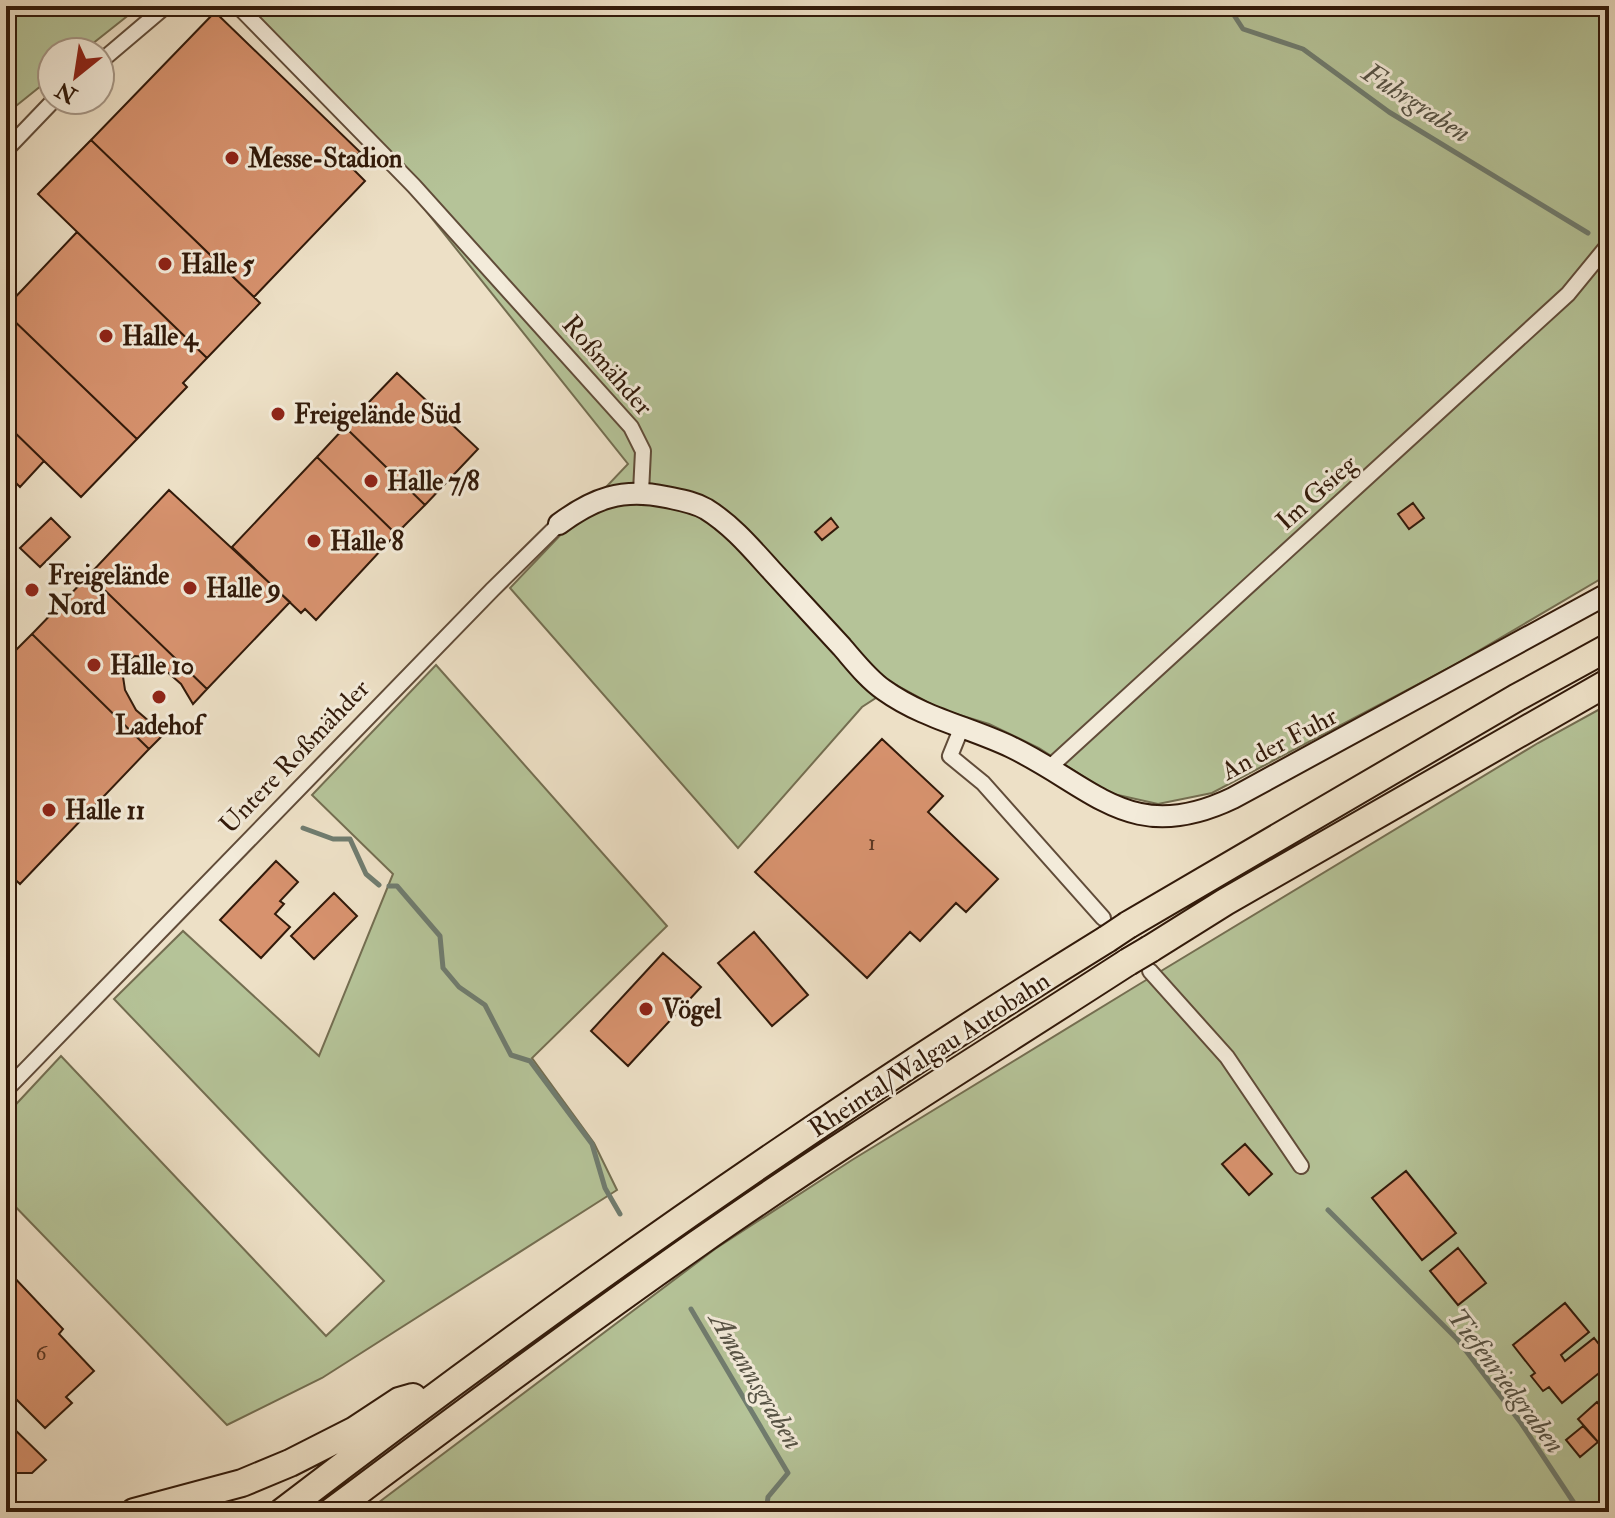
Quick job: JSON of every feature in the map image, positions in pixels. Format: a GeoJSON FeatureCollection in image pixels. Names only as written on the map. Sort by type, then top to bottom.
{"type":"FeatureCollection","features":[{"type":"Feature","properties":{"kind":"highway","name":"Rheintal/Walgau Autobahn"},"geometry":{"type":"LineString","coordinates":[[282,1512],[444,1388],[684,1216],[1113,927],[1609,647]]}},
{"type":"Feature","properties":{"kind":"highway","name":"Rheintal/Walgau Autobahn"},"geometry":{"type":"LineString","coordinates":[[331,1512],[492,1390],[698,1243],[814,1165],[1143,961],[1238,894],[1609,682]]}},
{"type":"Feature","properties":{"kind":"highway"},"geometry":{"type":"LineString","coordinates":[[134,1512],[242,1483],[355,1430],[399,1401],[444,1388]]}},
{"type":"Feature","properties":{"kind":"main road","name":"Untere Roßmähder"},"geometry":{"type":"LineString","coordinates":[[559,524],[576,511],[602,499],[641,492]]}},
{"type":"Feature","properties":{"kind":"main road"},"geometry":{"type":"LineString","coordinates":[[641,492],[688,501],[706,509],[741,537],[883,690],[922,713],[961,729]]}},
{"type":"Feature","properties":{"kind":"main road","name":"An der Fuhr"},"geometry":{"type":"LineString","coordinates":[[961,729],[1009,746],[1084,792],[1130,812],[1152,816],[1202,810],[1233,798],[1609,593]]}},
{"type":"Feature","properties":{"kind":"street"},"geometry":{"type":"LineString","coordinates":[[116,48],[166,6]]}},
{"type":"Feature","properties":{"kind":"street","name":"Roßmähder"},"geometry":{"type":"LineString","coordinates":[[238,6],[414,186],[631,427],[643,451],[641,492]]}},
{"type":"Feature","properties":{"kind":"street"},"geometry":{"type":"LineString","coordinates":[[6,150],[39,116]]}},
{"type":"Feature","properties":{"kind":"street","name":"Im Gsieg"},"geometry":{"type":"LineString","coordinates":[[1049,768],[1568,294],[1609,244]]}},
{"type":"Feature","properties":{"kind":"street","name":"Untere Roßmähder"},"geometry":{"type":"LineString","coordinates":[[6,1090],[559,524]]}},
{"type":"Feature","properties":{"kind":"street"},"geometry":{"type":"LineString","coordinates":[[961,729],[950,756],[983,783],[1113,927]]}},
{"type":"Feature","properties":{"kind":"street"},"geometry":{"type":"LineString","coordinates":[[1143,961],[1227,1057],[1301,1166]]}},
{"type":"Feature","properties":{"kind":"green space"},"geometry":{"type":"Polygon","coordinates":[[[6,6],[140,6],[102,36],[36,36],[36,90],[6,114],[6,6]]]}},
{"type":"Feature","properties":{"kind":"green space"},"geometry":{"type":"Polygon","coordinates":[[[244,6],[1609,6],[1609,574],[1451,667],[1212,793],[1158,804],[1109,793],[1039,748],[989,724],[940,709],[896,685],[862,707],[738,848],[510,588],[628,464],[418,201],[244,6]]]}},
{"type":"Feature","properties":{"kind":"green space"},"geometry":{"type":"Polygon","coordinates":[[[436,665],[667,926],[532,1058],[594,1143],[617,1190],[322,1378],[227,1425],[6,1197],[6,1115],[61,1056],[326,1336],[384,1281],[114,999],[183,931],[319,1056],[393,874],[312,795],[436,665]]]}},
{"type":"Feature","properties":{"kind":"green space"},"geometry":{"type":"Polygon","coordinates":[[[1609,704],[1609,1512],[366,1512],[715,1249],[852,1160],[1133,988],[1538,743],[1609,704]]]}},
{"type":"Feature","properties":{"kind":"building","name":"Messe-Stadion"},"geometry":{"type":"Polygon","coordinates":[[[215,12],[360,152],[348,164],[365,181],[254,297],[91,140],[215,12]]]}},
{"type":"Feature","properties":{"kind":"building","name":"Halle 5"},"geometry":{"type":"Polygon","coordinates":[[[91,140],[260,303],[207,358],[38,194],[91,140]]]}},
{"type":"Feature","properties":{"kind":"building","name":"Halle 4"},"geometry":{"type":"Polygon","coordinates":[[[77,232],[207,358],[183,383],[187,387],[137,439],[6,313],[6,307],[77,232]]]}},
{"type":"Feature","properties":{"kind":"building"},"geometry":{"type":"Polygon","coordinates":[[[6,313],[137,439],[81,497],[6,424],[6,313]]]}},
{"type":"Feature","properties":{"kind":"building"},"geometry":{"type":"Polygon","coordinates":[[[397,373],[478,449],[425,505],[345,427],[397,373]]]}},
{"type":"Feature","properties":{"kind":"building"},"geometry":{"type":"Polygon","coordinates":[[[6,424],[44,461],[20,487],[6,473],[6,424]]]}},
{"type":"Feature","properties":{"kind":"building","name":"Halle 7/8"},"geometry":{"type":"Polygon","coordinates":[[[345,427],[425,505],[396,534],[317,457],[345,427]]]}},
{"type":"Feature","properties":{"kind":"building","name":"Halle 8"},"geometry":{"type":"Polygon","coordinates":[[[317,457],[396,534],[316,620],[305,609],[301,613],[232,547],[317,457]]]}},
{"type":"Feature","properties":{"kind":"building","name":"Halle 9"},"geometry":{"type":"Polygon","coordinates":[[[169,490],[290,602],[207,689],[89,575],[169,490]]]}},
{"type":"Feature","properties":{"kind":"building"},"geometry":{"type":"Polygon","coordinates":[[[1413,503],[1424,518],[1409,529],[1398,514],[1413,503]]]}},
{"type":"Feature","properties":{"kind":"building"},"geometry":{"type":"Polygon","coordinates":[[[51,518],[70,537],[40,567],[20,548],[51,518]]]}},
{"type":"Feature","properties":{"kind":"building"},"geometry":{"type":"Polygon","coordinates":[[[831,518],[838,527],[822,540],[815,532],[831,518]]]}},
{"type":"Feature","properties":{"kind":"building","name":"Halle 10"},"geometry":{"type":"Polygon","coordinates":[[[89,575],[207,689],[193,704],[181,684],[156,662],[135,656],[126,661],[122,670],[125,690],[136,710],[164,734],[149,749],[32,634],[89,575]]]}},
{"type":"Feature","properties":{"kind":"building","name":"Halle 11"},"geometry":{"type":"Polygon","coordinates":[[[32,634],[149,749],[20,884],[6,871],[6,660],[32,634]]]}},
{"type":"Feature","properties":{"kind":"building"},"geometry":{"type":"Polygon","coordinates":[[[882,739],[943,796],[928,812],[998,879],[966,912],[956,903],[920,941],[910,932],[867,978],[755,872],[882,739]]]}},
{"type":"Feature","properties":{"kind":"building"},"geometry":{"type":"Polygon","coordinates":[[[276,861],[298,882],[280,901],[284,904],[275,914],[290,927],[261,958],[220,920],[276,861]]]}},
{"type":"Feature","properties":{"kind":"building"},"geometry":{"type":"Polygon","coordinates":[[[334,893],[357,916],[314,959],[291,936],[334,893]]]}},
{"type":"Feature","properties":{"kind":"building"},"geometry":{"type":"Polygon","coordinates":[[[754,932],[808,995],[772,1026],[718,963],[754,932]]]}},
{"type":"Feature","properties":{"kind":"building","name":"Vögel"},"geometry":{"type":"Polygon","coordinates":[[[663,953],[701,987],[628,1066],[591,1031],[663,953]]]}},
{"type":"Feature","properties":{"kind":"building"},"geometry":{"type":"Polygon","coordinates":[[[1245,1144],[1272,1174],[1249,1195],[1222,1164],[1245,1144]]]}},
{"type":"Feature","properties":{"kind":"building"},"geometry":{"type":"Polygon","coordinates":[[[1406,1171],[1456,1233],[1422,1260],[1372,1198],[1406,1171]]]}},
{"type":"Feature","properties":{"kind":"building"},"geometry":{"type":"Polygon","coordinates":[[[1458,1248],[1486,1283],[1458,1305],[1430,1271],[1458,1248]]]}},
{"type":"Feature","properties":{"kind":"building"},"geometry":{"type":"Polygon","coordinates":[[[10,1273],[63,1329],[59,1334],[94,1371],[66,1397],[72,1403],[45,1428],[6,1389],[6,1277],[10,1273]]]}},
{"type":"Feature","properties":{"kind":"building"},"geometry":{"type":"Polygon","coordinates":[[[1565,1303],[1589,1332],[1561,1355],[1565,1361],[1594,1338],[1609,1357],[1609,1365],[1562,1403],[1549,1387],[1543,1391],[1531,1376],[1535,1373],[1513,1345],[1565,1303]]]}},
{"type":"Feature","properties":{"kind":"building"},"geometry":{"type":"Polygon","coordinates":[[[1597,1402],[1609,1416],[1609,1433],[1598,1442],[1578,1419],[1597,1402]]]}},
{"type":"Feature","properties":{"kind":"building"},"geometry":{"type":"Polygon","coordinates":[[[6,1421],[46,1460],[32,1473],[6,1473],[6,1421]]]}},
{"type":"Feature","properties":{"kind":"building"},"geometry":{"type":"Polygon","coordinates":[[[1583,1426],[1598,1442],[1580,1457],[1566,1440],[1583,1426]]]}},
{"type":"Feature","properties":{"kind":"waterway","name":"Fuhrgraben"},"geometry":{"type":"LineString","coordinates":[[1228,6],[1243,29],[1303,49],[1389,112],[1588,233]]}},
{"type":"Feature","properties":{"kind":"waterway"},"geometry":{"type":"LineString","coordinates":[[303,828],[333,839],[350,839],[366,874],[379,885]]}},
{"type":"Feature","properties":{"kind":"waterway"},"geometry":{"type":"LineString","coordinates":[[389,886],[397,886],[440,936],[443,968],[459,987],[485,1005],[511,1055],[530,1061],[592,1144],[605,1188],[620,1214]]}},
{"type":"Feature","properties":{"kind":"waterway","name":"Tiefenriedgraben"},"geometry":{"type":"LineString","coordinates":[[1328,1210],[1457,1339],[1521,1423],[1580,1512]]}},
{"type":"Feature","properties":{"kind":"waterway","name":"Amannsgraben"},"geometry":{"type":"LineString","coordinates":[[691,1309],[788,1473],[768,1497],[766,1512]]}},
{"type":"Feature","properties":{"kind":"place","name":"Messe-Stadion"},"geometry":{"type":"Point","coordinates":[232,158]}},
{"type":"Feature","properties":{"kind":"place","name":"Halle 5"},"geometry":{"type":"Point","coordinates":[165,264]}},
{"type":"Feature","properties":{"kind":"place","name":"Halle 4"},"geometry":{"type":"Point","coordinates":[106,336]}},
{"type":"Feature","properties":{"kind":"place","name":"Freigelände Süd"},"geometry":{"type":"Point","coordinates":[278,414]}},
{"type":"Feature","properties":{"kind":"place","name":"Halle 7/8"},"geometry":{"type":"Point","coordinates":[371,481]}},
{"type":"Feature","properties":{"kind":"place","name":"Halle 8"},"geometry":{"type":"Point","coordinates":[314,541]}},
{"type":"Feature","properties":{"kind":"place","name":"Halle 9"},"geometry":{"type":"Point","coordinates":[190,588]}},
{"type":"Feature","properties":{"kind":"place","name":"Freigelände Nord"},"geometry":{"type":"Point","coordinates":[32,590]}},
{"type":"Feature","properties":{"kind":"place","name":"Halle 10"},"geometry":{"type":"Point","coordinates":[94,665]}},
{"type":"Feature","properties":{"kind":"place","name":"Ladehof"},"geometry":{"type":"Point","coordinates":[159,697]}},
{"type":"Feature","properties":{"kind":"place","name":"Halle 11"},"geometry":{"type":"Point","coordinates":[49,810]}},
{"type":"Feature","properties":{"kind":"place","name":"Vögel"},"geometry":{"type":"Point","coordinates":[646,1009]}}]}
